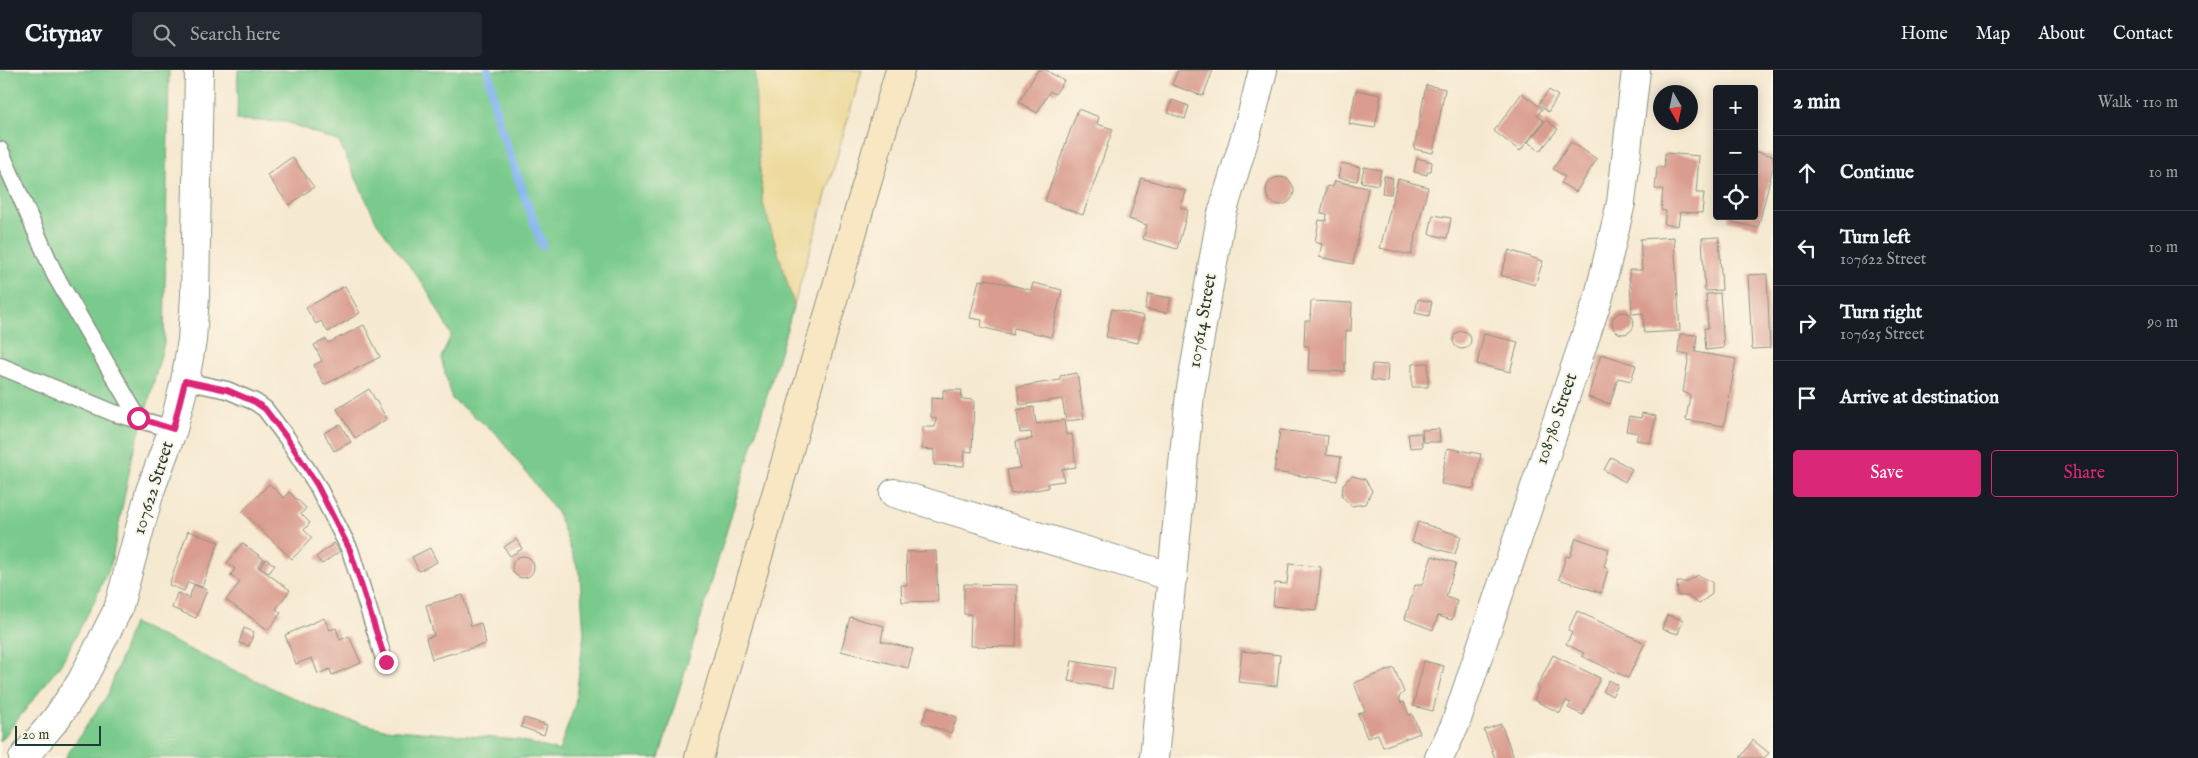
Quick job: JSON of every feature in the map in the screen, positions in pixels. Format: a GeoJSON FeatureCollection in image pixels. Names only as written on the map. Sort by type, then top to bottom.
{"type":"FeatureCollection","features":[{"type":"Feature","properties":{"kind":"main road"},"geometry":{"type":"LineString","coordinates":[[699,758],[900,70]]}},
{"type":"Feature","properties":{"kind":"street","name":"107622 Street"},"geometry":{"type":"LineString","coordinates":[[23,758],[56,719],[81,682],[118,609],[150,490],[173,429],[185,381],[192,340],[195,296],[200,70]]}},
{"type":"Feature","properties":{"kind":"street","name":"107614 Street"},"geometry":{"type":"LineString","coordinates":[[1154,758],[1190,394],[1221,217],[1252,114],[1263,70]]}},
{"type":"Feature","properties":{"kind":"street","name":"108780 Street"},"geometry":{"type":"LineString","coordinates":[[1439,758],[1455,724],[1599,296],[1621,203],[1636,70]]}},
{"type":"Feature","properties":{"kind":"street"},"geometry":{"type":"LineString","coordinates":[[894,493],[1173,577]]}},
{"type":"Feature","properties":{"kind":"lane"},"geometry":{"type":"LineString","coordinates":[[0,150],[55,275],[138,418]]}},
{"type":"Feature","properties":{"kind":"lane"},"geometry":{"type":"LineString","coordinates":[[0,366],[114,413],[173,429]]}},
{"type":"Feature","properties":{"kind":"lane"},"geometry":{"type":"LineString","coordinates":[[185,381],[227,390],[255,402],[265,409],[287,438],[317,485],[350,550],[386,662]]}},
{"type":"Feature","properties":{"kind":"green space"},"geometry":{"type":"Polygon","coordinates":[[[0,70],[169,70],[164,343],[133,453],[111,564],[91,608],[61,664],[0,742],[0,70]]]}},
{"type":"Feature","properties":{"kind":"green space"},"geometry":{"type":"Polygon","coordinates":[[[238,70],[755,70],[757,136],[763,203],[794,305],[659,758],[65,758],[108,694],[133,623],[332,716],[384,729],[519,740],[559,751],[575,704],[584,634],[580,575],[558,514],[496,433],[452,399],[441,358],[451,335],[426,288],[377,223],[339,142],[286,122],[237,120],[238,70]]]}},
{"type":"Feature","properties":{"kind":"sand"},"geometry":{"type":"Polygon","coordinates":[[[755,70],[862,70],[794,305],[763,203],[757,136],[755,70]]]}},
{"type":"Feature","properties":{"kind":"building"},"geometry":{"type":"Polygon","coordinates":[[[1038,70],[1046,70],[1064,81],[1055,94],[1050,91],[1037,113],[1019,102],[1038,70]]]}},
{"type":"Feature","properties":{"kind":"building"},"geometry":{"type":"Polygon","coordinates":[[[1178,70],[1213,70],[1203,96],[1172,85],[1178,70]]]}},
{"type":"Feature","properties":{"kind":"building"},"geometry":{"type":"Polygon","coordinates":[[[1426,85],[1445,89],[1433,153],[1414,149],[1426,85]]]}},
{"type":"Feature","properties":{"kind":"building"},"geometry":{"type":"Polygon","coordinates":[[[1356,90],[1381,95],[1375,128],[1349,124],[1356,90]]]}},
{"type":"Feature","properties":{"kind":"building"},"geometry":{"type":"Polygon","coordinates":[[[1549,90],[1558,96],[1548,112],[1539,104],[1549,90]]]}},
{"type":"Feature","properties":{"kind":"building"},"geometry":{"type":"Polygon","coordinates":[[[1522,93],[1542,109],[1537,116],[1544,121],[1520,151],[1494,131],[1522,93]]]}},
{"type":"Feature","properties":{"kind":"building"},"geometry":{"type":"Polygon","coordinates":[[[1172,100],[1189,106],[1185,119],[1168,113],[1172,100]]]}},
{"type":"Feature","properties":{"kind":"building"},"geometry":{"type":"Polygon","coordinates":[[[1078,109],[1099,117],[1097,124],[1113,129],[1083,215],[1045,201],[1078,109]]]}},
{"type":"Feature","properties":{"kind":"building"},"geometry":{"type":"Polygon","coordinates":[[[1546,120],[1558,129],[1540,151],[1528,142],[1546,120]]]}},
{"type":"Feature","properties":{"kind":"building"},"geometry":{"type":"Polygon","coordinates":[[[1571,142],[1597,159],[1576,192],[1561,183],[1565,177],[1553,169],[1571,142]]]}},
{"type":"Feature","properties":{"kind":"building"},"geometry":{"type":"Polygon","coordinates":[[[1758,152],[1773,156],[1773,167],[1758,228],[1728,221],[1758,220],[1758,152]]]}},
{"type":"Feature","properties":{"kind":"building"},"geometry":{"type":"Polygon","coordinates":[[[1665,153],[1699,156],[1696,193],[1704,193],[1702,213],[1680,212],[1678,226],[1664,224],[1666,211],[1661,210],[1663,189],[1655,189],[1657,167],[1664,168],[1665,153]]]}},
{"type":"Feature","properties":{"kind":"building"},"geometry":{"type":"Polygon","coordinates":[[[292,157],[314,187],[289,205],[267,175],[292,157]]]}},
{"type":"Feature","properties":{"kind":"building"},"geometry":{"type":"Polygon","coordinates":[[[1417,158],[1432,162],[1431,171],[1428,171],[1427,175],[1414,172],[1417,158]]]}},
{"type":"Feature","properties":{"kind":"building"},"geometry":{"type":"Polygon","coordinates":[[[1341,163],[1360,167],[1357,181],[1338,178],[1341,163]]]}},
{"type":"Feature","properties":{"kind":"building"},"geometry":{"type":"Polygon","coordinates":[[[1364,167],[1381,170],[1378,185],[1361,182],[1364,167]]]}},
{"type":"Feature","properties":{"kind":"building"},"geometry":{"type":"Polygon","coordinates":[[[1384,176],[1393,178],[1391,194],[1382,193],[1384,176]]]}},
{"type":"Feature","properties":{"kind":"building"},"geometry":{"type":"Polygon","coordinates":[[[1280,177],[1290,181],[1294,191],[1290,201],[1280,205],[1270,201],[1266,191],[1270,181],[1280,177]]]}},
{"type":"Feature","properties":{"kind":"building"},"geometry":{"type":"Polygon","coordinates":[[[1141,178],[1186,191],[1181,208],[1188,210],[1177,249],[1143,239],[1147,225],[1129,219],[1141,178]]]}},
{"type":"Feature","properties":{"kind":"building"},"geometry":{"type":"Polygon","coordinates":[[[1398,179],[1428,187],[1411,255],[1380,248],[1398,179]]]}},
{"type":"Feature","properties":{"kind":"building"},"geometry":{"type":"Polygon","coordinates":[[[1335,181],[1368,188],[1353,264],[1319,257],[1322,244],[1315,242],[1319,220],[1326,221],[1327,214],[1321,213],[1327,186],[1333,187],[1335,181]]]}},
{"type":"Feature","properties":{"kind":"building"},"geometry":{"type":"Polygon","coordinates":[[[1433,215],[1451,218],[1447,238],[1429,234],[1433,215]]]}},
{"type":"Feature","properties":{"kind":"building"},"geometry":{"type":"Polygon","coordinates":[[[1674,237],[1680,331],[1644,333],[1643,313],[1632,314],[1629,270],[1642,270],[1640,239],[1674,237]]]}},
{"type":"Feature","properties":{"kind":"building"},"geometry":{"type":"Polygon","coordinates":[[[1719,237],[1722,290],[1705,291],[1702,238],[1719,237]]]}},
{"type":"Feature","properties":{"kind":"building"},"geometry":{"type":"Polygon","coordinates":[[[1509,250],[1543,261],[1535,285],[1501,275],[1509,250]]]}},
{"type":"Feature","properties":{"kind":"building"},"geometry":{"type":"Polygon","coordinates":[[[1767,274],[1770,348],[1752,349],[1748,275],[1767,274]]]}},
{"type":"Feature","properties":{"kind":"building"},"geometry":{"type":"Polygon","coordinates":[[[986,279],[1031,290],[1033,283],[1062,290],[1051,337],[1014,328],[1013,335],[981,327],[982,320],[970,318],[979,280],[985,281],[986,279]]]}},
{"type":"Feature","properties":{"kind":"building"},"geometry":{"type":"Polygon","coordinates":[[[345,286],[360,313],[328,332],[321,321],[316,324],[306,308],[345,286]]]}},
{"type":"Feature","properties":{"kind":"building"},"geometry":{"type":"Polygon","coordinates":[[[1720,293],[1724,348],[1706,350],[1704,328],[1708,328],[1706,294],[1720,293]]]}},
{"type":"Feature","properties":{"kind":"building"},"geometry":{"type":"Polygon","coordinates":[[[1148,294],[1171,298],[1167,313],[1145,309],[1148,294]]]}},
{"type":"Feature","properties":{"kind":"building"},"geometry":{"type":"Polygon","coordinates":[[[1418,299],[1432,302],[1429,316],[1415,313],[1418,299]]]}},
{"type":"Feature","properties":{"kind":"building"},"geometry":{"type":"Polygon","coordinates":[[[1311,301],[1352,303],[1351,331],[1346,331],[1345,372],[1308,370],[1309,346],[1304,346],[1305,321],[1310,321],[1311,301]]]}},
{"type":"Feature","properties":{"kind":"building"},"geometry":{"type":"Polygon","coordinates":[[[1112,309],[1144,316],[1138,343],[1106,337],[1112,309]]]}},
{"type":"Feature","properties":{"kind":"building"},"geometry":{"type":"Polygon","coordinates":[[[1623,312],[1631,315],[1634,323],[1631,331],[1623,334],[1615,331],[1612,323],[1615,315],[1623,312]]]}},
{"type":"Feature","properties":{"kind":"building"},"geometry":{"type":"Polygon","coordinates":[[[364,325],[380,357],[324,385],[314,365],[322,361],[314,345],[326,339],[328,343],[364,325]]]}},
{"type":"Feature","properties":{"kind":"building"},"geometry":{"type":"Polygon","coordinates":[[[1462,331],[1468,334],[1471,340],[1468,346],[1462,349],[1456,346],[1453,340],[1456,334],[1462,331]]]}},
{"type":"Feature","properties":{"kind":"building"},"geometry":{"type":"Polygon","coordinates":[[[1484,334],[1518,342],[1510,372],[1477,364],[1484,334]]]}},
{"type":"Feature","properties":{"kind":"building"},"geometry":{"type":"Polygon","coordinates":[[[1680,334],[1697,335],[1695,352],[1736,359],[1724,426],[1686,420],[1690,395],[1683,392],[1689,354],[1678,353],[1680,334]]]}},
{"type":"Feature","properties":{"kind":"building"},"geometry":{"type":"Polygon","coordinates":[[[1601,354],[1636,365],[1631,381],[1618,378],[1610,404],[1588,397],[1601,354]]]}},
{"type":"Feature","properties":{"kind":"building"},"geometry":{"type":"Polygon","coordinates":[[[1428,363],[1428,387],[1412,387],[1412,364],[1428,363]]]}},
{"type":"Feature","properties":{"kind":"building"},"geometry":{"type":"Polygon","coordinates":[[[1372,364],[1388,365],[1387,382],[1371,380],[1372,364]]]}},
{"type":"Feature","properties":{"kind":"building"},"geometry":{"type":"Polygon","coordinates":[[[1077,373],[1084,419],[1066,421],[1062,399],[1020,405],[1017,387],[1060,380],[1060,376],[1077,373]]]}},
{"type":"Feature","properties":{"kind":"building"},"geometry":{"type":"Polygon","coordinates":[[[369,389],[387,419],[355,438],[337,409],[369,389]]]}},
{"type":"Feature","properties":{"kind":"building"},"geometry":{"type":"Polygon","coordinates":[[[943,390],[962,390],[961,399],[974,400],[972,452],[965,451],[964,466],[934,465],[934,450],[922,449],[923,427],[935,427],[936,418],[931,417],[931,398],[943,399],[943,390]]]}},
{"type":"Feature","properties":{"kind":"building"},"geometry":{"type":"Polygon","coordinates":[[[1034,407],[1036,424],[1064,420],[1066,435],[1072,434],[1076,467],[1062,469],[1064,481],[1048,483],[1048,488],[1011,494],[1007,470],[1020,468],[1016,441],[1032,439],[1031,432],[1020,433],[1017,410],[1034,407]]]}},
{"type":"Feature","properties":{"kind":"building"},"geometry":{"type":"Polygon","coordinates":[[[1642,413],[1656,416],[1650,443],[1636,440],[1638,433],[1626,431],[1629,416],[1641,418],[1642,413]]]}},
{"type":"Feature","properties":{"kind":"building"},"geometry":{"type":"Polygon","coordinates":[[[340,424],[351,442],[334,451],[324,433],[340,424]]]}},
{"type":"Feature","properties":{"kind":"building"},"geometry":{"type":"Polygon","coordinates":[[[1439,429],[1440,442],[1423,442],[1422,430],[1439,429]]]}},
{"type":"Feature","properties":{"kind":"building"},"geometry":{"type":"Polygon","coordinates":[[[1280,430],[1328,436],[1326,455],[1341,457],[1337,481],[1274,472],[1280,430]]]}},
{"type":"Feature","properties":{"kind":"building"},"geometry":{"type":"Polygon","coordinates":[[[1421,433],[1422,447],[1410,448],[1408,434],[1421,433]]]}},
{"type":"Feature","properties":{"kind":"building"},"geometry":{"type":"Polygon","coordinates":[[[1447,448],[1481,454],[1474,489],[1441,484],[1447,448]]]}},
{"type":"Feature","properties":{"kind":"building"},"geometry":{"type":"Polygon","coordinates":[[[1611,457],[1632,469],[1625,482],[1604,470],[1611,457]]]}},
{"type":"Feature","properties":{"kind":"building"},"geometry":{"type":"Polygon","coordinates":[[[1352,476],[1365,479],[1372,491],[1365,504],[1351,506],[1342,496],[1343,484],[1352,476]]]}},
{"type":"Feature","properties":{"kind":"building"},"geometry":{"type":"Polygon","coordinates":[[[269,484],[284,498],[289,492],[306,508],[301,514],[310,523],[304,530],[312,538],[292,559],[242,512],[269,484]]]}},
{"type":"Feature","properties":{"kind":"building"},"geometry":{"type":"Polygon","coordinates":[[[1418,522],[1461,536],[1455,554],[1412,542],[1418,522]]]}},
{"type":"Feature","properties":{"kind":"building"},"geometry":{"type":"Polygon","coordinates":[[[188,531],[219,542],[202,587],[188,582],[184,591],[169,585],[188,531]]]}},
{"type":"Feature","properties":{"kind":"building"},"geometry":{"type":"Polygon","coordinates":[[[1576,538],[1609,549],[1604,567],[1608,569],[1601,593],[1559,579],[1566,556],[1570,557],[1576,538]]]}},
{"type":"Feature","properties":{"kind":"building"},"geometry":{"type":"Polygon","coordinates":[[[516,539],[522,549],[510,556],[504,547],[516,539]]]}},
{"type":"Feature","properties":{"kind":"building"},"geometry":{"type":"Polygon","coordinates":[[[242,543],[264,559],[258,567],[290,590],[276,609],[281,613],[268,630],[226,600],[240,582],[231,575],[235,569],[227,563],[242,543]]]}},
{"type":"Feature","properties":{"kind":"building"},"geometry":{"type":"Polygon","coordinates":[[[334,543],[340,551],[322,564],[316,557],[334,543]]]}},
{"type":"Feature","properties":{"kind":"building"},"geometry":{"type":"Polygon","coordinates":[[[430,548],[437,562],[419,571],[412,557],[430,548]]]}},
{"type":"Feature","properties":{"kind":"building"},"geometry":{"type":"Polygon","coordinates":[[[936,551],[938,601],[902,602],[901,585],[907,585],[906,552],[936,551]]]}},
{"type":"Feature","properties":{"kind":"building"},"geometry":{"type":"Polygon","coordinates":[[[523,556],[531,559],[534,567],[531,575],[523,578],[515,575],[512,567],[515,559],[523,556]]]}},
{"type":"Feature","properties":{"kind":"building"},"geometry":{"type":"Polygon","coordinates":[[[1432,556],[1456,563],[1446,597],[1457,601],[1452,620],[1438,616],[1433,630],[1405,619],[1415,585],[1422,585],[1432,556]]]}},
{"type":"Feature","properties":{"kind":"building"},"geometry":{"type":"Polygon","coordinates":[[[266,559],[275,565],[269,573],[260,567],[266,559]]]}},
{"type":"Feature","properties":{"kind":"building"},"geometry":{"type":"Polygon","coordinates":[[[1289,564],[1321,567],[1317,610],[1273,606],[1275,583],[1287,584],[1289,564]]]}},
{"type":"Feature","properties":{"kind":"building"},"geometry":{"type":"Polygon","coordinates":[[[1698,575],[1712,582],[1712,594],[1699,604],[1688,596],[1678,596],[1677,582],[1687,582],[1698,575]]]}},
{"type":"Feature","properties":{"kind":"building"},"geometry":{"type":"Polygon","coordinates":[[[964,584],[1017,585],[1016,647],[970,646],[971,614],[964,614],[964,584]]]}},
{"type":"Feature","properties":{"kind":"building"},"geometry":{"type":"Polygon","coordinates":[[[194,585],[207,590],[196,618],[172,608],[177,593],[189,598],[194,585]]]}},
{"type":"Feature","properties":{"kind":"building"},"geometry":{"type":"Polygon","coordinates":[[[463,595],[471,626],[481,623],[486,644],[432,659],[426,638],[434,636],[426,605],[463,595]]]}},
{"type":"Feature","properties":{"kind":"building"},"geometry":{"type":"Polygon","coordinates":[[[1577,611],[1645,643],[1628,678],[1582,656],[1584,653],[1566,644],[1572,633],[1568,630],[1577,611]]]}},
{"type":"Feature","properties":{"kind":"building"},"geometry":{"type":"Polygon","coordinates":[[[1667,615],[1683,620],[1678,634],[1662,629],[1667,615]]]}},
{"type":"Feature","properties":{"kind":"building"},"geometry":{"type":"Polygon","coordinates":[[[850,617],[884,626],[881,641],[913,649],[908,668],[841,651],[850,617]]]}},
{"type":"Feature","properties":{"kind":"building"},"geometry":{"type":"Polygon","coordinates":[[[324,618],[330,630],[336,628],[340,640],[349,636],[361,663],[332,675],[330,669],[318,674],[312,658],[296,664],[285,635],[324,618]]]}},
{"type":"Feature","properties":{"kind":"building"},"geometry":{"type":"Polygon","coordinates":[[[244,628],[254,632],[249,646],[239,643],[244,628]]]}},
{"type":"Feature","properties":{"kind":"building"},"geometry":{"type":"Polygon","coordinates":[[[1242,651],[1280,655],[1277,686],[1238,682],[1242,651]]]}},
{"type":"Feature","properties":{"kind":"building"},"geometry":{"type":"Polygon","coordinates":[[[1553,655],[1600,678],[1583,715],[1568,708],[1571,703],[1566,701],[1560,713],[1534,700],[1539,688],[1537,687],[1553,655]]]}},
{"type":"Feature","properties":{"kind":"building"},"geometry":{"type":"Polygon","coordinates":[[[1072,661],[1115,668],[1112,689],[1068,681],[1072,661]]]}},
{"type":"Feature","properties":{"kind":"building"},"geometry":{"type":"Polygon","coordinates":[[[1424,661],[1444,666],[1433,711],[1413,706],[1424,661]]]}},
{"type":"Feature","properties":{"kind":"building"},"geometry":{"type":"Polygon","coordinates":[[[1394,668],[1404,692],[1399,697],[1401,703],[1404,702],[1409,715],[1412,714],[1420,733],[1383,747],[1378,734],[1367,738],[1358,714],[1365,711],[1354,683],[1394,668]]]}},
{"type":"Feature","properties":{"kind":"building"},"geometry":{"type":"Polygon","coordinates":[[[1609,680],[1618,685],[1612,696],[1603,691],[1609,680]]]}},
{"type":"Feature","properties":{"kind":"building"},"geometry":{"type":"Polygon","coordinates":[[[928,707],[957,717],[951,733],[922,723],[928,707]]]}},
{"type":"Feature","properties":{"kind":"building"},"geometry":{"type":"Polygon","coordinates":[[[524,718],[547,725],[544,735],[521,727],[524,718]]]}},
{"type":"Feature","properties":{"kind":"building"},"geometry":{"type":"Polygon","coordinates":[[[1501,724],[1514,758],[1495,758],[1484,730],[1501,724]]]}},
{"type":"Feature","properties":{"kind":"building"},"geometry":{"type":"Polygon","coordinates":[[[1753,740],[1769,753],[1764,758],[1740,758],[1753,740]]]}},
{"type":"Feature","properties":{"kind":"waterway"},"geometry":{"type":"LineString","coordinates":[[488,70],[498,121],[542,245]]}},
{"type":"Feature","properties":{"kind":"route"},"geometry":{"type":"LineString","coordinates":[[138,418],[173,429],[185,381],[227,390],[255,402],[265,409],[287,438],[317,485],[350,550],[386,662]]}}]}
